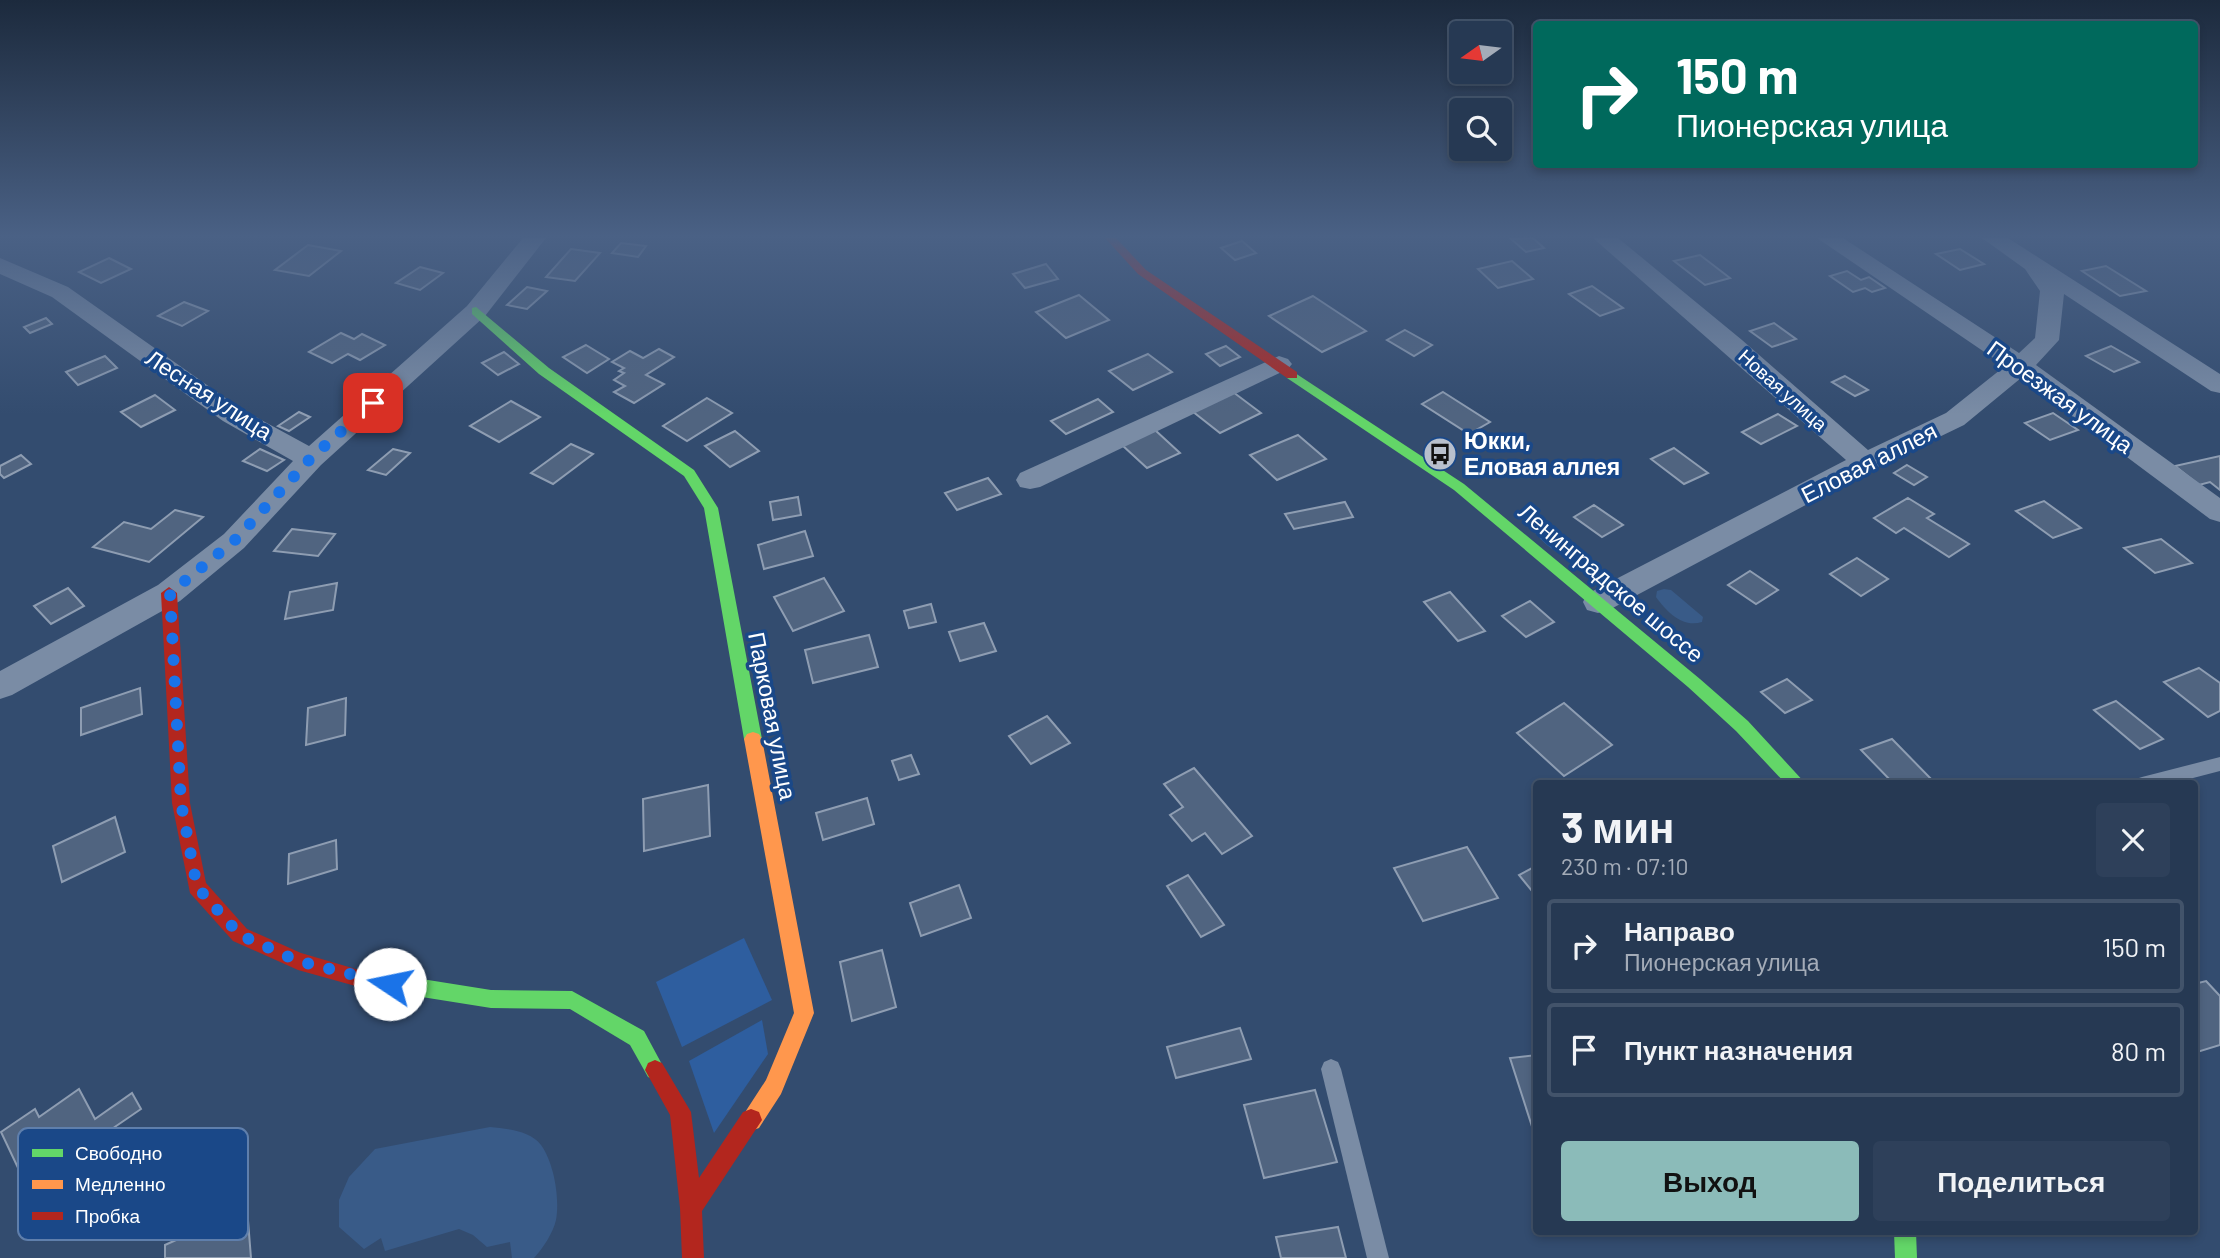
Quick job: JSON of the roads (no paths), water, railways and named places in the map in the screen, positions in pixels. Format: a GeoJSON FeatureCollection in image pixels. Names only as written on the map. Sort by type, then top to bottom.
{"type":"FeatureCollection","features":[{"type":"Feature","properties":{"kind":"street","name":"Лесная улица"},"geometry":{"type":"LineString","coordinates":[[67,297],[232,415],[311,458]]}},
{"type":"Feature","properties":{"kind":"street"},"geometry":{"type":"LineString","coordinates":[[0,685],[170,593],[234,541],[311,458],[476,311],[488,297]]}},
{"type":"Feature","properties":{"kind":"street","name":"Ленинградское шоссе"},"geometry":{"type":"LineString","coordinates":[[1179,297],[1459,487],[1598,601],[1733,718],[1793,780]]}},
{"type":"Feature","properties":{"kind":"street","name":"Новая улица"},"geometry":{"type":"LineString","coordinates":[[1675,297],[1865,462]]}},
{"type":"Feature","properties":{"kind":"street","name":"Проезжая улица"},"geometry":{"type":"LineString","coordinates":[[1917,297],[2021,366],[2220,512]]}},
{"type":"Feature","properties":{"kind":"street","name":"Еловая аллея"},"geometry":{"type":"LineString","coordinates":[[1598,601],[1865,462],[1955,419],[2021,366],[2047,340],[2052,297]]}},
{"type":"Feature","properties":{"kind":"street"},"geometry":{"type":"LineString","coordinates":[[2097,297],[2220,385]]}},
{"type":"Feature","properties":{"kind":"street","name":"Парковая улица"},"geometry":{"type":"LineString","coordinates":[[476,311],[544,371],[689,473],[710,508],[804,1013],[774,1087],[691,1208]]}},
{"type":"Feature","properties":{"kind":"street"},"geometry":{"type":"LineString","coordinates":[[1030,480],[1279,364]]}},
{"type":"Feature","properties":{"kind":"street"},"geometry":{"type":"LineString","coordinates":[[170,593],[181,803],[197,887],[240,935],[298,961],[365,980],[491,999],[572,1000],[637,1038],[680,1112],[691,1208],[693,1258]]}},
{"type":"Feature","properties":{"kind":"street"},"geometry":{"type":"LineString","coordinates":[[1905,1235],[1906,1258]]}},
{"type":"Feature","properties":{"kind":"lane"},"geometry":{"type":"LineString","coordinates":[[2158,780],[2220,764]]}},
{"type":"Feature","properties":{"kind":"lane"},"geometry":{"type":"LineString","coordinates":[[1331,1069],[1378,1258]]}},
{"type":"Feature","properties":{"kind":"place","name":"Юкки, Еловая аллея"},"geometry":{"type":"Point","coordinates":[1440,454]}}]}
